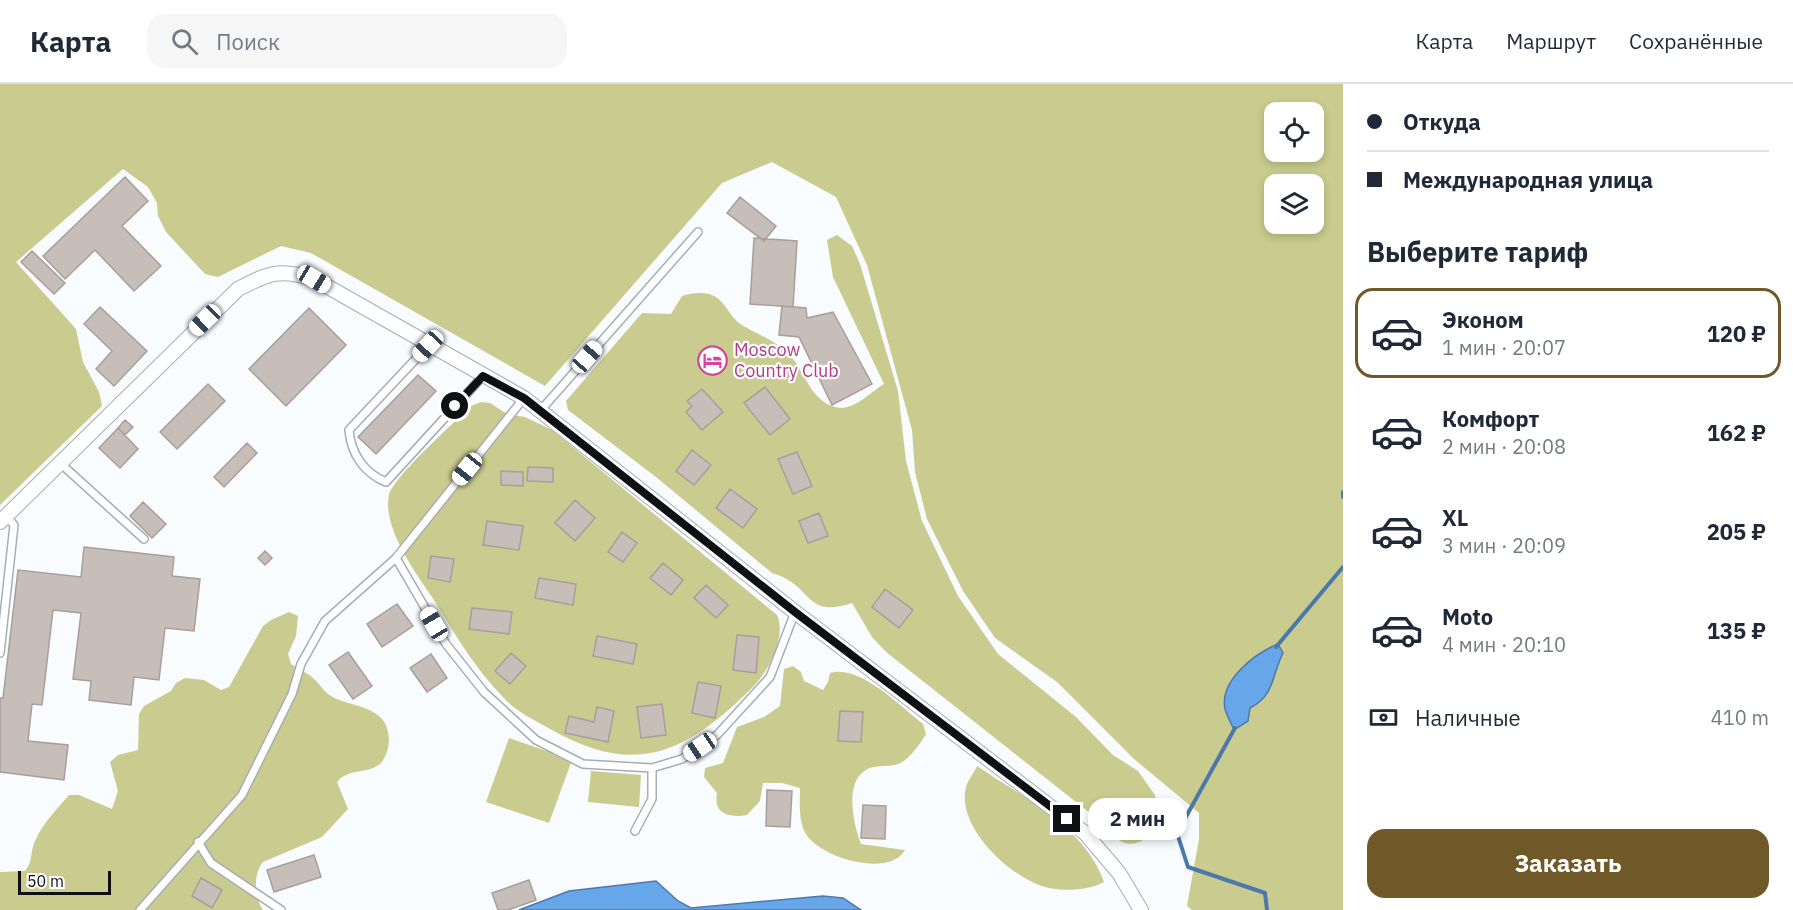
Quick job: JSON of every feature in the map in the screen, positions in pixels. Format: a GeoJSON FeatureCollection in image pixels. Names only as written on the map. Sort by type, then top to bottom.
{"type":"FeatureCollection","features":[{"type":"Feature","properties":{"kind":"street"},"geometry":{"type":"LineString","coordinates":[[3,519],[237,289],[270,273],[297,274],[314,279],[428,346],[524,398],[795,612],[1085,833],[1119,873],[1141,910]]}},
{"type":"Feature","properties":{"kind":"lane"},"geometry":{"type":"LineString","coordinates":[[540,411],[698,232]]}},
{"type":"Feature","properties":{"kind":"lane"},"geometry":{"type":"LineString","coordinates":[[428,346],[350,430],[350,447],[370,476],[386,482],[483,376]]}},
{"type":"Feature","properties":{"kind":"lane"},"geometry":{"type":"LineString","coordinates":[[140,910],[242,795],[292,694],[301,664],[325,621],[396,558],[524,398]]}},
{"type":"Feature","properties":{"kind":"lane"},"geometry":{"type":"LineString","coordinates":[[60,463],[144,539]]}},
{"type":"Feature","properties":{"kind":"lane"},"geometry":{"type":"LineString","coordinates":[[0,653],[14,525],[3,519]]}},
{"type":"Feature","properties":{"kind":"lane"},"geometry":{"type":"LineString","coordinates":[[396,558],[446,645],[484,692],[536,740],[584,764],[652,768],[682,759],[717,735],[770,676],[795,612]]}},
{"type":"Feature","properties":{"kind":"lane"},"geometry":{"type":"LineString","coordinates":[[635,831],[652,799],[652,768]]}},
{"type":"Feature","properties":{"kind":"lane"},"geometry":{"type":"LineString","coordinates":[[198,843],[211,863],[281,910]]}},
{"type":"Feature","properties":{"kind":"green space","name":"Moscow Country Club"},"geometry":{"type":"Polygon","coordinates":[[[0,84],[1343,84],[1343,910],[1192,910],[1187,906],[1199,839],[1199,813],[1134,759],[1057,682],[995,638],[963,591],[927,519],[915,472],[912,430],[867,265],[836,197],[772,162],[722,183],[545,386],[311,253],[281,246],[218,277],[205,274],[166,232],[158,216],[157,203],[148,187],[123,169],[16,262],[76,329],[83,362],[99,392],[102,406],[0,505],[0,84]]]}},
{"type":"Feature","properties":{"kind":"green space"},"geometry":{"type":"Polygon","coordinates":[[[837,235],[852,246],[860,264],[898,391],[906,461],[922,521],[958,596],[998,654],[1076,717],[1113,755],[1138,771],[1155,795],[1157,804],[1153,833],[1144,840],[1128,844],[1115,837],[1095,817],[886,652],[872,637],[852,603],[836,607],[816,604],[795,585],[772,573],[656,477],[568,410],[566,401],[642,313],[671,314],[682,296],[699,293],[714,296],[739,323],[772,341],[790,355],[814,392],[827,404],[842,408],[861,401],[884,384],[833,277],[827,240],[837,235]]]}},
{"type":"Feature","properties":{"kind":"green space"},"geometry":{"type":"Polygon","coordinates":[[[481,402],[490,403],[507,414],[525,417],[552,430],[777,615],[780,633],[770,664],[752,688],[705,728],[683,742],[660,751],[635,755],[610,753],[582,745],[514,707],[493,686],[465,649],[402,549],[390,521],[388,508],[389,495],[401,476],[471,406],[481,402]]]}},
{"type":"Feature","properties":{"kind":"green space"},"geometry":{"type":"Polygon","coordinates":[[[289,612],[298,616],[296,636],[288,654],[291,664],[312,677],[331,696],[376,713],[387,728],[389,743],[385,757],[377,766],[347,774],[337,782],[348,809],[322,837],[263,862],[256,879],[256,886],[263,910],[0,910],[0,872],[25,871],[38,834],[69,795],[79,795],[112,809],[118,791],[110,762],[118,755],[138,750],[139,714],[144,706],[171,691],[176,683],[185,678],[204,680],[221,690],[229,687],[263,626],[289,612]]]}},
{"type":"Feature","properties":{"kind":"green space"},"geometry":{"type":"Polygon","coordinates":[[[793,666],[801,672],[804,681],[823,690],[830,673],[842,672],[854,675],[880,689],[923,724],[926,734],[910,756],[898,764],[870,768],[856,781],[853,791],[853,814],[861,844],[905,850],[897,858],[885,863],[871,864],[825,851],[806,834],[800,812],[800,788],[782,783],[763,783],[760,801],[747,815],[729,815],[717,806],[717,793],[704,777],[705,768],[723,763],[737,727],[764,717],[780,706],[784,669],[793,666]]]}},
{"type":"Feature","properties":{"kind":"green space"},"geometry":{"type":"Polygon","coordinates":[[[509,738],[572,760],[549,823],[486,802],[509,738]]]}},
{"type":"Feature","properties":{"kind":"green space"},"geometry":{"type":"Polygon","coordinates":[[[977,766],[1032,802],[1067,829],[1095,862],[1104,882],[1082,889],[1049,888],[1029,880],[1000,860],[977,833],[965,802],[966,787],[977,766]]]}},
{"type":"Feature","properties":{"kind":"green space"},"geometry":{"type":"Polygon","coordinates":[[[591,771],[641,775],[639,807],[588,802],[591,771]]]}},
{"type":"Feature","properties":{"kind":"water"},"geometry":{"type":"Polygon","coordinates":[[[1278,644],[1283,653],[1268,691],[1258,703],[1250,708],[1248,721],[1234,730],[1225,709],[1225,698],[1233,678],[1250,661],[1278,644]]]}},
{"type":"Feature","properties":{"kind":"water"},"geometry":{"type":"Polygon","coordinates":[[[656,881],[678,901],[691,908],[823,896],[843,898],[861,910],[519,910],[569,891],[656,881]]]}},
{"type":"Feature","properties":{"kind":"building"},"geometry":{"type":"Polygon","coordinates":[[[125,177],[148,201],[122,226],[161,266],[134,291],[95,250],[65,279],[43,256],[125,177]]]}},
{"type":"Feature","properties":{"kind":"building"},"geometry":{"type":"Polygon","coordinates":[[[740,197],[776,226],[764,241],[727,213],[740,197]]]}},
{"type":"Feature","properties":{"kind":"building"},"geometry":{"type":"Polygon","coordinates":[[[754,238],[797,241],[793,307],[750,304],[754,238]]]}},
{"type":"Feature","properties":{"kind":"building"},"geometry":{"type":"Polygon","coordinates":[[[32,251],[65,283],[54,294],[21,262],[32,251]]]}},
{"type":"Feature","properties":{"kind":"building"},"geometry":{"type":"Polygon","coordinates":[[[782,306],[806,308],[807,318],[833,312],[872,384],[832,405],[799,337],[779,335],[782,306]]]}},
{"type":"Feature","properties":{"kind":"building"},"geometry":{"type":"Polygon","coordinates":[[[100,307],[147,351],[114,386],[96,369],[112,351],[84,324],[100,307]]]}},
{"type":"Feature","properties":{"kind":"building"},"geometry":{"type":"Polygon","coordinates":[[[309,308],[346,345],[286,406],[249,369],[309,308]]]}},
{"type":"Feature","properties":{"kind":"building"},"geometry":{"type":"Polygon","coordinates":[[[418,375],[436,391],[376,454],[358,437],[418,375]]]}},
{"type":"Feature","properties":{"kind":"building"},"geometry":{"type":"Polygon","coordinates":[[[208,384],[225,401],[177,449],[160,432],[208,384]]]}},
{"type":"Feature","properties":{"kind":"building"},"geometry":{"type":"Polygon","coordinates":[[[765,387],[790,419],[770,435],[744,403],[765,387]]]}},
{"type":"Feature","properties":{"kind":"building"},"geometry":{"type":"Polygon","coordinates":[[[702,389],[723,412],[702,430],[686,412],[692,406],[687,401],[702,389]]]}},
{"type":"Feature","properties":{"kind":"building"},"geometry":{"type":"Polygon","coordinates":[[[125,420],[133,427],[125,435],[118,428],[125,420]]]}},
{"type":"Feature","properties":{"kind":"building"},"geometry":{"type":"Polygon","coordinates":[[[118,428],[138,449],[120,468],[99,448],[118,428]]]}},
{"type":"Feature","properties":{"kind":"building"},"geometry":{"type":"Polygon","coordinates":[[[247,443],[257,453],[224,487],[214,477],[247,443]]]}},
{"type":"Feature","properties":{"kind":"building"},"geometry":{"type":"Polygon","coordinates":[[[692,450],[711,465],[694,485],[676,471],[692,450]]]}},
{"type":"Feature","properties":{"kind":"building"},"geometry":{"type":"Polygon","coordinates":[[[797,452],[812,486],[793,494],[778,459],[797,452]]]}},
{"type":"Feature","properties":{"kind":"building"},"geometry":{"type":"Polygon","coordinates":[[[528,467],[553,468],[553,482],[527,481],[528,467]]]}},
{"type":"Feature","properties":{"kind":"building"},"geometry":{"type":"Polygon","coordinates":[[[501,471],[523,472],[523,486],[501,485],[501,471]]]}},
{"type":"Feature","properties":{"kind":"building"},"geometry":{"type":"Polygon","coordinates":[[[730,489],[757,509],[743,528],[716,508],[730,489]]]}},
{"type":"Feature","properties":{"kind":"building"},"geometry":{"type":"Polygon","coordinates":[[[575,500],[595,518],[575,541],[555,523],[575,500]]]}},
{"type":"Feature","properties":{"kind":"building"},"geometry":{"type":"Polygon","coordinates":[[[143,502],[166,524],[152,538],[130,516],[143,502]]]}},
{"type":"Feature","properties":{"kind":"building"},"geometry":{"type":"Polygon","coordinates":[[[819,513],[828,536],[808,543],[799,521],[819,513]]]}},
{"type":"Feature","properties":{"kind":"building"},"geometry":{"type":"Polygon","coordinates":[[[487,521],[523,526],[519,550],[483,545],[487,521]]]}},
{"type":"Feature","properties":{"kind":"building"},"geometry":{"type":"Polygon","coordinates":[[[622,532],[637,543],[623,562],[608,552],[622,532]]]}},
{"type":"Feature","properties":{"kind":"building"},"geometry":{"type":"Polygon","coordinates":[[[84,547],[174,557],[172,576],[200,579],[194,631],[165,628],[159,680],[134,677],[131,705],[89,700],[91,681],[73,679],[81,613],[53,610],[42,705],[32,704],[28,741],[68,745],[64,780],[0,772],[0,698],[3,698],[18,570],[81,577],[84,547]]]}},
{"type":"Feature","properties":{"kind":"building"},"geometry":{"type":"Polygon","coordinates":[[[265,551],[272,558],[265,565],[258,558],[265,551]]]}},
{"type":"Feature","properties":{"kind":"building"},"geometry":{"type":"Polygon","coordinates":[[[431,556],[454,559],[450,582],[428,578],[431,556]]]}},
{"type":"Feature","properties":{"kind":"building"},"geometry":{"type":"Polygon","coordinates":[[[663,563],[683,580],[671,595],[650,578],[663,563]]]}},
{"type":"Feature","properties":{"kind":"building"},"geometry":{"type":"Polygon","coordinates":[[[539,578],[576,584],[573,605],[535,598],[539,578]]]}},
{"type":"Feature","properties":{"kind":"building"},"geometry":{"type":"Polygon","coordinates":[[[706,585],[728,605],[716,618],[694,598],[706,585]]]}},
{"type":"Feature","properties":{"kind":"building"},"geometry":{"type":"Polygon","coordinates":[[[885,589],[913,610],[899,628],[872,607],[885,589]]]}},
{"type":"Feature","properties":{"kind":"building"},"geometry":{"type":"Polygon","coordinates":[[[397,604],[413,626],[382,647],[367,624],[397,604]]]}},
{"type":"Feature","properties":{"kind":"building"},"geometry":{"type":"Polygon","coordinates":[[[472,608],[512,612],[509,634],[469,629],[472,608]]]}},
{"type":"Feature","properties":{"kind":"building"},"geometry":{"type":"Polygon","coordinates":[[[737,635],[759,637],[756,673],[733,670],[737,635]]]}},
{"type":"Feature","properties":{"kind":"building"},"geometry":{"type":"Polygon","coordinates":[[[597,636],[637,644],[633,664],[593,656],[597,636]]]}},
{"type":"Feature","properties":{"kind":"building"},"geometry":{"type":"Polygon","coordinates":[[[348,652],[372,686],[353,699],[329,665],[348,652]]]}},
{"type":"Feature","properties":{"kind":"building"},"geometry":{"type":"Polygon","coordinates":[[[511,653],[526,666],[510,684],[495,671],[511,653]]]}},
{"type":"Feature","properties":{"kind":"building"},"geometry":{"type":"Polygon","coordinates":[[[431,654],[447,678],[427,692],[410,668],[431,654]]]}},
{"type":"Feature","properties":{"kind":"building"},"geometry":{"type":"Polygon","coordinates":[[[698,682],[721,686],[715,718],[692,713],[698,682]]]}},
{"type":"Feature","properties":{"kind":"building"},"geometry":{"type":"Polygon","coordinates":[[[662,704],[666,735],[641,738],[637,707],[662,704]]]}},
{"type":"Feature","properties":{"kind":"building"},"geometry":{"type":"Polygon","coordinates":[[[597,707],[614,711],[608,742],[565,733],[569,716],[594,722],[597,707]]]}},
{"type":"Feature","properties":{"kind":"building"},"geometry":{"type":"Polygon","coordinates":[[[840,711],[863,712],[861,742],[838,741],[840,711]]]}},
{"type":"Feature","properties":{"kind":"building"},"geometry":{"type":"Polygon","coordinates":[[[767,790],[792,791],[790,827],[766,826],[767,790]]]}},
{"type":"Feature","properties":{"kind":"building"},"geometry":{"type":"Polygon","coordinates":[[[863,805],[886,806],[885,839],[861,838],[863,805]]]}},
{"type":"Feature","properties":{"kind":"building"},"geometry":{"type":"Polygon","coordinates":[[[314,855],[321,877],[274,892],[267,870],[314,855]]]}},
{"type":"Feature","properties":{"kind":"building"},"geometry":{"type":"Polygon","coordinates":[[[201,878],[222,890],[212,908],[192,896],[201,878]]]}},
{"type":"Feature","properties":{"kind":"building"},"geometry":{"type":"Polygon","coordinates":[[[529,880],[536,900],[508,910],[498,910],[492,893],[529,880]]]}},
{"type":"Feature","properties":{"kind":"waterway"},"geometry":{"type":"LineString","coordinates":[[1343,492],[1343,497]]}},
{"type":"Feature","properties":{"kind":"waterway"},"geometry":{"type":"LineString","coordinates":[[1276,647],[1343,567]]}},
{"type":"Feature","properties":{"kind":"waterway"},"geometry":{"type":"LineString","coordinates":[[1235,728],[1177,833],[1188,867],[1265,893],[1267,910]]}},
{"type":"Feature","properties":{"kind":"place","name":"Moscow Country Club"},"geometry":{"type":"Point","coordinates":[713,360]}},
{"type":"Feature","properties":{"kind":"route"},"geometry":{"type":"LineString","coordinates":[[455,406],[483,376],[524,398],[795,612],[1067,819]]}}]}
